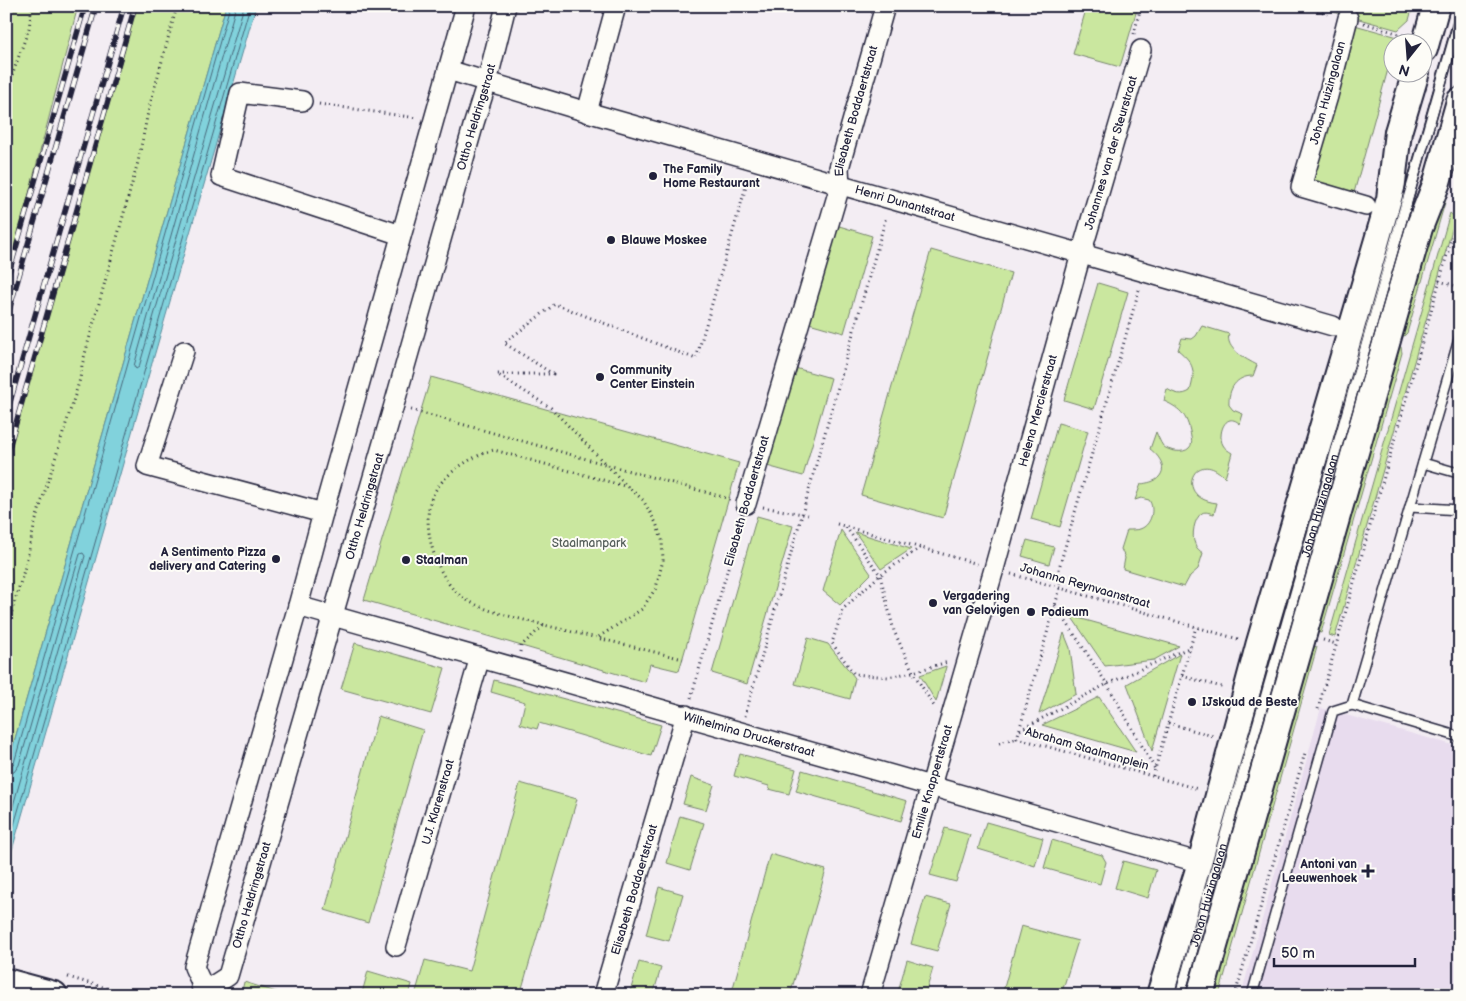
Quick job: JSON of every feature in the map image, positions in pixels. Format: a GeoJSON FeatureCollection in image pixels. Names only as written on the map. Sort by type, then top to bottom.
{"type":"FeatureCollection","features":[{"type":"Feature","properties":{"kind":"main road"},"geometry":{"type":"LineString","coordinates":[[1422,32],[1436,6]]}},
{"type":"Feature","properties":{"kind":"main road","name":"Johan Huizingalaan"},"geometry":{"type":"LineString","coordinates":[[1160,995],[1201,863],[1264,631],[1390,199],[1398,132],[1413,82]]}},
{"type":"Feature","properties":{"kind":"main road","name":"Johan Huizingalaan"},"geometry":{"type":"LineString","coordinates":[[1200,995],[1419,228],[1437,182],[1460,101]]}},
{"type":"Feature","properties":{"kind":"main road"},"geometry":{"type":"LineString","coordinates":[[6,982],[54,995]]}},
{"type":"Feature","properties":{"kind":"street","name":"Ottho Heldringstraat"},"geometry":{"type":"LineString","coordinates":[[203,995],[200,980],[194,967],[298,606],[401,235],[426,120],[448,70],[466,6]]}},
{"type":"Feature","properties":{"kind":"street","name":"Ottho Heldringstraat"},"geometry":{"type":"LineString","coordinates":[[203,995],[228,976],[487,82],[506,6]]}},
{"type":"Feature","properties":{"kind":"street"},"geometry":{"type":"LineString","coordinates":[[587,112],[616,6]]}},
{"type":"Feature","properties":{"kind":"street","name":"Elisabeth Boddaertstraat"},"geometry":{"type":"LineString","coordinates":[[746,504],[840,186],[839,168],[885,6]]}},
{"type":"Feature","properties":{"kind":"street","name":"Johan Huizingalaan"},"geometry":{"type":"LineString","coordinates":[[1348,18],[1328,96],[1301,188],[1366,206]]}},
{"type":"Feature","properties":{"kind":"street","name":"Johannes van der Steurstraat"},"geometry":{"type":"LineString","coordinates":[[1081,254],[1141,50]]}},
{"type":"Feature","properties":{"kind":"street","name":"Henri Dunantstraat"},"geometry":{"type":"LineString","coordinates":[[448,70],[840,186],[1333,326]]}},
{"type":"Feature","properties":{"kind":"street"},"geometry":{"type":"LineString","coordinates":[[302,102],[240,92],[221,176],[401,235]]}},
{"type":"Feature","properties":{"kind":"street","name":"Helena Mercierstraat"},"geometry":{"type":"LineString","coordinates":[[994,569],[1081,254]]}},
{"type":"Feature","properties":{"kind":"street"},"geometry":{"type":"LineString","coordinates":[[184,352],[147,466],[323,513]]}},
{"type":"Feature","properties":{"kind":"street","name":"Emilie Knappertstraat"},"geometry":{"type":"LineString","coordinates":[[870,995],[994,569]]}},
{"type":"Feature","properties":{"kind":"street","name":"Wilhelmina Druckerstraat"},"geometry":{"type":"LineString","coordinates":[[298,606],[1201,863]]}},
{"type":"Feature","properties":{"kind":"street","name":"U.J. Klarenstraat"},"geometry":{"type":"LineString","coordinates":[[396,946],[480,657]]}},
{"type":"Feature","properties":{"kind":"street","name":"Elisabeth Boddaertstraat"},"geometry":{"type":"LineString","coordinates":[[603,995],[686,715]]}},
{"type":"Feature","properties":{"kind":"lane","name":"Johan Huizingalaan"},"geometry":{"type":"LineString","coordinates":[[1180,995],[1460,16]]}},
{"type":"Feature","properties":{"kind":"lane"},"geometry":{"type":"LineString","coordinates":[[1352,705],[1460,336]]}},
{"type":"Feature","properties":{"kind":"lane"},"geometry":{"type":"LineString","coordinates":[[1423,463],[1458,473]]}},
{"type":"Feature","properties":{"kind":"lane"},"geometry":{"type":"LineString","coordinates":[[1410,507],[1460,510]]}},
{"type":"Feature","properties":{"kind":"lane"},"geometry":{"type":"LineString","coordinates":[[1252,995],[1333,711],[1352,705],[1460,737]]}},
{"type":"Feature","properties":{"kind":"path"},"geometry":{"type":"LineString","coordinates":[[6,95],[14,67],[29,28],[32,6]]}},
{"type":"Feature","properties":{"kind":"path"},"geometry":{"type":"LineString","coordinates":[[6,631],[35,523],[80,379],[82,364],[138,162],[148,112],[177,6]]}},
{"type":"Feature","properties":{"kind":"path"},"geometry":{"type":"LineString","coordinates":[[1304,6],[1348,18],[1386,32]]}},
{"type":"Feature","properties":{"kind":"path"},"geometry":{"type":"LineString","coordinates":[[302,102],[426,120]]}},
{"type":"Feature","properties":{"kind":"path"},"geometry":{"type":"LineString","coordinates":[[597,638],[642,609],[656,588],[663,560],[662,540],[656,523],[643,500],[550,408],[497,374],[553,374],[504,342],[555,304],[696,358],[754,160]]}},
{"type":"Feature","properties":{"kind":"path"},"geometry":{"type":"LineString","coordinates":[[741,731],[890,200]]}},
{"type":"Feature","properties":{"kind":"path"},"geometry":{"type":"LineString","coordinates":[[1316,713],[1460,209]]}},
{"type":"Feature","properties":{"kind":"path","name":"Abraham Staalmanplein"},"geometry":{"type":"LineString","coordinates":[[1017,738],[1060,588],[1060,568],[1144,272]]}},
{"type":"Feature","properties":{"kind":"path"},"geometry":{"type":"LineString","coordinates":[[1439,281],[1460,287]]}},
{"type":"Feature","properties":{"kind":"path"},"geometry":{"type":"LineString","coordinates":[[394,405],[746,504],[808,515]]}},
{"type":"Feature","properties":{"kind":"path"},"geometry":{"type":"LineString","coordinates":[[628,487],[494,450],[486,452],[466,462],[443,480],[432,496],[428,517],[435,558],[442,574],[460,596],[479,606],[544,625],[683,659]]}},
{"type":"Feature","properties":{"kind":"path","name":"Elisabeth Boddaertstraat"},"geometry":{"type":"LineString","coordinates":[[686,715],[746,504]]}},
{"type":"Feature","properties":{"kind":"path","name":"Johanna Reynvaanstraat"},"geometry":{"type":"LineString","coordinates":[[837,524],[1244,641]]}},
{"type":"Feature","properties":{"kind":"path"},"geometry":{"type":"LineString","coordinates":[[846,526],[880,575],[894,631],[913,672],[948,728]]}},
{"type":"Feature","properties":{"kind":"path"},"geometry":{"type":"LineString","coordinates":[[921,548],[880,575],[843,609],[832,644],[854,674],[888,676],[913,672],[969,656]]}},
{"type":"Feature","properties":{"kind":"path","name":"Abraham Staalmanplein"},"geometry":{"type":"LineString","coordinates":[[1055,605],[1107,684],[1155,769]]}},
{"type":"Feature","properties":{"kind":"path"},"geometry":{"type":"LineString","coordinates":[[515,668],[521,646],[544,625]]}},
{"type":"Feature","properties":{"kind":"path","name":"Abraham Staalmanplein"},"geometry":{"type":"LineString","coordinates":[[1153,776],[1196,627]]}},
{"type":"Feature","properties":{"kind":"path","name":"Abraham Staalmanplein"},"geometry":{"type":"LineString","coordinates":[[1019,730],[1107,684],[1190,647]]}},
{"type":"Feature","properties":{"kind":"path"},"geometry":{"type":"LineString","coordinates":[[1182,676],[1229,690]]}},
{"type":"Feature","properties":{"kind":"path"},"geometry":{"type":"LineString","coordinates":[[1168,723],[1216,736]]}},
{"type":"Feature","properties":{"kind":"path","name":"Abraham Staalmanplein"},"geometry":{"type":"LineString","coordinates":[[1000,744],[1017,738],[1201,790]]}},
{"type":"Feature","properties":{"kind":"path"},"geometry":{"type":"LineString","coordinates":[[1235,995],[1306,751]]}},
{"type":"Feature","properties":{"kind":"shaded area","name":"Antoni van Leeuwenhoek"},"geometry":{"type":"Polygon","coordinates":[[[1321,708],[1460,747],[1460,995],[1241,995],[1321,708]]]}},
{"type":"Feature","properties":{"kind":"green space"},"geometry":{"type":"Polygon","coordinates":[[[6,6],[78,6],[6,282],[6,6]]]}},
{"type":"Feature","properties":{"kind":"green space"},"geometry":{"type":"Polygon","coordinates":[[[137,6],[226,6],[6,770],[6,464],[137,6]]]}},
{"type":"Feature","properties":{"kind":"green space"},"geometry":{"type":"Polygon","coordinates":[[[1087,6],[1138,6],[1120,67],[1073,54],[1087,6]]]}},
{"type":"Feature","properties":{"kind":"green space"},"geometry":{"type":"Polygon","coordinates":[[[1313,6],[1413,6],[1409,20],[1398,30],[1313,6]]]}},
{"type":"Feature","properties":{"kind":"green space"},"geometry":{"type":"Polygon","coordinates":[[[1351,24],[1384,33],[1384,82],[1352,200],[1306,186],[1351,24]]]}},
{"type":"Feature","properties":{"kind":"green space"},"geometry":{"type":"Polygon","coordinates":[[[1460,131],[1460,151],[1407,333],[1404,336],[1400,336],[1460,131]]]}},
{"type":"Feature","properties":{"kind":"green space"},"geometry":{"type":"Polygon","coordinates":[[[1450,213],[1455,219],[1335,637],[1329,635],[1450,213]]]}},
{"type":"Feature","properties":{"kind":"green space"},"geometry":{"type":"Polygon","coordinates":[[[836,225],[872,236],[844,333],[809,323],[836,225]]]}},
{"type":"Feature","properties":{"kind":"green space"},"geometry":{"type":"Polygon","coordinates":[[[931,250],[1011,273],[943,518],[861,495],[931,250]]]}},
{"type":"Feature","properties":{"kind":"green space"},"geometry":{"type":"Polygon","coordinates":[[[1098,283],[1128,292],[1094,409],[1064,400],[1098,283]]]}},
{"type":"Feature","properties":{"kind":"green space"},"geometry":{"type":"Polygon","coordinates":[[[1202,326],[1229,334],[1230,344],[1233,349],[1242,357],[1257,365],[1253,376],[1242,378],[1234,384],[1230,394],[1229,405],[1233,410],[1243,414],[1240,424],[1235,420],[1230,420],[1226,422],[1222,430],[1221,441],[1226,449],[1232,453],[1225,478],[1214,469],[1205,467],[1198,470],[1193,476],[1192,484],[1195,492],[1203,499],[1217,503],[1214,514],[1202,513],[1195,523],[1194,541],[1197,548],[1203,553],[1198,569],[1190,576],[1184,587],[1123,569],[1125,558],[1121,549],[1127,530],[1144,527],[1150,520],[1152,507],[1149,500],[1141,498],[1135,500],[1141,484],[1155,480],[1162,473],[1161,462],[1150,449],[1156,432],[1163,446],[1168,449],[1184,451],[1191,444],[1190,430],[1183,414],[1164,401],[1167,389],[1178,394],[1190,391],[1193,378],[1192,368],[1187,359],[1178,350],[1182,338],[1192,339],[1202,326]]]}},
{"type":"Feature","properties":{"kind":"green space"},"geometry":{"type":"Polygon","coordinates":[[[1393,344],[1401,347],[1402,353],[1321,633],[1310,630],[1393,344]]]}},
{"type":"Feature","properties":{"kind":"green space"},"geometry":{"type":"Polygon","coordinates":[[[795,368],[831,378],[803,476],[767,466],[795,368]]]}},
{"type":"Feature","properties":{"kind":"green space","name":"Staalmanpark"},"geometry":{"type":"Polygon","coordinates":[[[431,377],[739,463],[679,671],[650,664],[645,682],[364,600],[431,377]]]}},
{"type":"Feature","properties":{"kind":"green space"},"geometry":{"type":"Polygon","coordinates":[[[1058,423],[1088,431],[1060,527],[1031,519],[1058,423]]]}},
{"type":"Feature","properties":{"kind":"green space"},"geometry":{"type":"Polygon","coordinates":[[[757,516],[793,526],[747,684],[712,673],[757,516]]]}},
{"type":"Feature","properties":{"kind":"green space"},"geometry":{"type":"Polygon","coordinates":[[[841,530],[871,574],[840,605],[823,591],[841,530]]]}},
{"type":"Feature","properties":{"kind":"green space"},"geometry":{"type":"Polygon","coordinates":[[[855,532],[911,549],[881,569],[855,532]]]}},
{"type":"Feature","properties":{"kind":"green space"},"geometry":{"type":"Polygon","coordinates":[[[1027,540],[1054,547],[1049,564],[1022,556],[1027,540]]]}},
{"type":"Feature","properties":{"kind":"green space"},"geometry":{"type":"Polygon","coordinates":[[[1071,616],[1179,646],[1154,660],[1105,666],[1071,616]]]}},
{"type":"Feature","properties":{"kind":"green space"},"geometry":{"type":"Polygon","coordinates":[[[1064,633],[1070,648],[1076,694],[1039,714],[1064,633]]]}},
{"type":"Feature","properties":{"kind":"green space"},"geometry":{"type":"Polygon","coordinates":[[[808,638],[828,644],[855,678],[850,699],[795,684],[808,638]]]}},
{"type":"Feature","properties":{"kind":"green space"},"geometry":{"type":"Polygon","coordinates":[[[355,643],[445,668],[431,714],[341,689],[355,643]]]}},
{"type":"Feature","properties":{"kind":"green space"},"geometry":{"type":"Polygon","coordinates":[[[1306,643],[1317,647],[1219,995],[1205,995],[1306,643]]]}},
{"type":"Feature","properties":{"kind":"green space"},"geometry":{"type":"Polygon","coordinates":[[[1180,654],[1152,751],[1127,684],[1180,654]]]}},
{"type":"Feature","properties":{"kind":"green space"},"geometry":{"type":"Polygon","coordinates":[[[946,667],[936,702],[920,675],[946,667]]]}},
{"type":"Feature","properties":{"kind":"green space"},"geometry":{"type":"Polygon","coordinates":[[[494,680],[661,725],[651,756],[539,723],[537,729],[520,724],[525,702],[491,692],[494,680]]]}},
{"type":"Feature","properties":{"kind":"green space"},"geometry":{"type":"Polygon","coordinates":[[[1099,697],[1136,752],[1042,725],[1099,697]]]}},
{"type":"Feature","properties":{"kind":"green space"},"geometry":{"type":"Polygon","coordinates":[[[378,716],[423,730],[368,923],[325,910],[378,716]]]}},
{"type":"Feature","properties":{"kind":"green space"},"geometry":{"type":"Polygon","coordinates":[[[740,754],[796,769],[789,794],[734,776],[740,754]]]}},
{"type":"Feature","properties":{"kind":"green space"},"geometry":{"type":"Polygon","coordinates":[[[802,770],[907,801],[901,821],[796,791],[802,770]]]}},
{"type":"Feature","properties":{"kind":"green space"},"geometry":{"type":"Polygon","coordinates":[[[691,777],[714,785],[706,810],[683,804],[691,777]]]}},
{"type":"Feature","properties":{"kind":"green space"},"geometry":{"type":"Polygon","coordinates":[[[520,783],[577,799],[520,995],[415,995],[425,960],[469,971],[520,783]]]}},
{"type":"Feature","properties":{"kind":"green space"},"geometry":{"type":"Polygon","coordinates":[[[680,816],[704,823],[690,870],[667,863],[680,816]]]}},
{"type":"Feature","properties":{"kind":"green space"},"geometry":{"type":"Polygon","coordinates":[[[986,822],[1043,838],[1035,866],[978,849],[986,822]]]}},
{"type":"Feature","properties":{"kind":"green space"},"geometry":{"type":"Polygon","coordinates":[[[945,828],[970,835],[956,882],[930,875],[945,828]]]}},
{"type":"Feature","properties":{"kind":"green space"},"geometry":{"type":"Polygon","coordinates":[[[1052,840],[1102,855],[1106,862],[1100,884],[1044,868],[1052,840]]]}},
{"type":"Feature","properties":{"kind":"green space"},"geometry":{"type":"Polygon","coordinates":[[[770,854],[826,870],[790,995],[731,995],[770,854]]]}},
{"type":"Feature","properties":{"kind":"green space"},"geometry":{"type":"Polygon","coordinates":[[[1123,861],[1156,870],[1148,898],[1115,888],[1123,861]]]}},
{"type":"Feature","properties":{"kind":"green space"},"geometry":{"type":"Polygon","coordinates":[[[659,887],[683,894],[669,941],[646,935],[659,887]]]}},
{"type":"Feature","properties":{"kind":"green space"},"geometry":{"type":"Polygon","coordinates":[[[925,897],[951,904],[937,951],[911,944],[925,897]]]}},
{"type":"Feature","properties":{"kind":"green space"},"geometry":{"type":"Polygon","coordinates":[[[1021,926],[1078,941],[1061,995],[1002,995],[1021,926]]]}},
{"type":"Feature","properties":{"kind":"green space"},"geometry":{"type":"Polygon","coordinates":[[[907,960],[933,968],[925,995],[897,995],[907,960]]]}},
{"type":"Feature","properties":{"kind":"green space"},"geometry":{"type":"Polygon","coordinates":[[[639,962],[661,968],[653,995],[629,995],[639,962]]]}},
{"type":"Feature","properties":{"kind":"green space"},"geometry":{"type":"Polygon","coordinates":[[[368,971],[412,984],[409,995],[366,995],[362,993],[368,971]]]}},
{"type":"Feature","properties":{"kind":"green space"},"geometry":{"type":"Polygon","coordinates":[[[244,982],[286,995],[241,995],[244,982]]]}},
{"type":"Feature","properties":{"kind":"water"},"geometry":{"type":"Polygon","coordinates":[[[226,6],[256,6],[6,871],[6,770],[226,6]]]}},
{"type":"Feature","properties":{"kind":"tram line"},"geometry":{"type":"LineString","coordinates":[[1174,995],[1457,6]]}},
{"type":"Feature","properties":{"kind":"tram line"},"geometry":{"type":"LineString","coordinates":[[1185,995],[1460,36]]}},
{"type":"Feature","properties":{"kind":"railway"},"geometry":{"type":"LineString","coordinates":[[6,283],[85,6]]}},
{"type":"Feature","properties":{"kind":"railway"},"geometry":{"type":"LineString","coordinates":[[6,321],[96,6]]}},
{"type":"Feature","properties":{"kind":"railway"},"geometry":{"type":"LineString","coordinates":[[6,416],[124,6]]}},
{"type":"Feature","properties":{"kind":"railway"},"geometry":{"type":"LineString","coordinates":[[6,458],[135,6]]}},
{"type":"Feature","properties":{"kind":"place","name":"The Family Home Restaurant"},"geometry":{"type":"Point","coordinates":[653,176]}},
{"type":"Feature","properties":{"kind":"place","name":"Blauwe Moskee"},"geometry":{"type":"Point","coordinates":[611,240]}},
{"type":"Feature","properties":{"kind":"place","name":"Community Center Einstein"},"geometry":{"type":"Point","coordinates":[600,377]}},
{"type":"Feature","properties":{"kind":"place","name":"A Sentimento Pizza delivery and Catering"},"geometry":{"type":"Point","coordinates":[276,559]}},
{"type":"Feature","properties":{"kind":"place","name":"Staalman"},"geometry":{"type":"Point","coordinates":[406,560]}},
{"type":"Feature","properties":{"kind":"place","name":"Vergadering van Gelovigen"},"geometry":{"type":"Point","coordinates":[933,603]}},
{"type":"Feature","properties":{"kind":"place","name":"Podieum"},"geometry":{"type":"Point","coordinates":[1031,612]}},
{"type":"Feature","properties":{"kind":"place","name":"IJskoud de Beste"},"geometry":{"type":"Point","coordinates":[1192,702]}},
{"type":"Feature","properties":{"kind":"place","name":"Antoni van Leeuwenhoek"},"geometry":{"type":"Point","coordinates":[1368,871]}}]}
